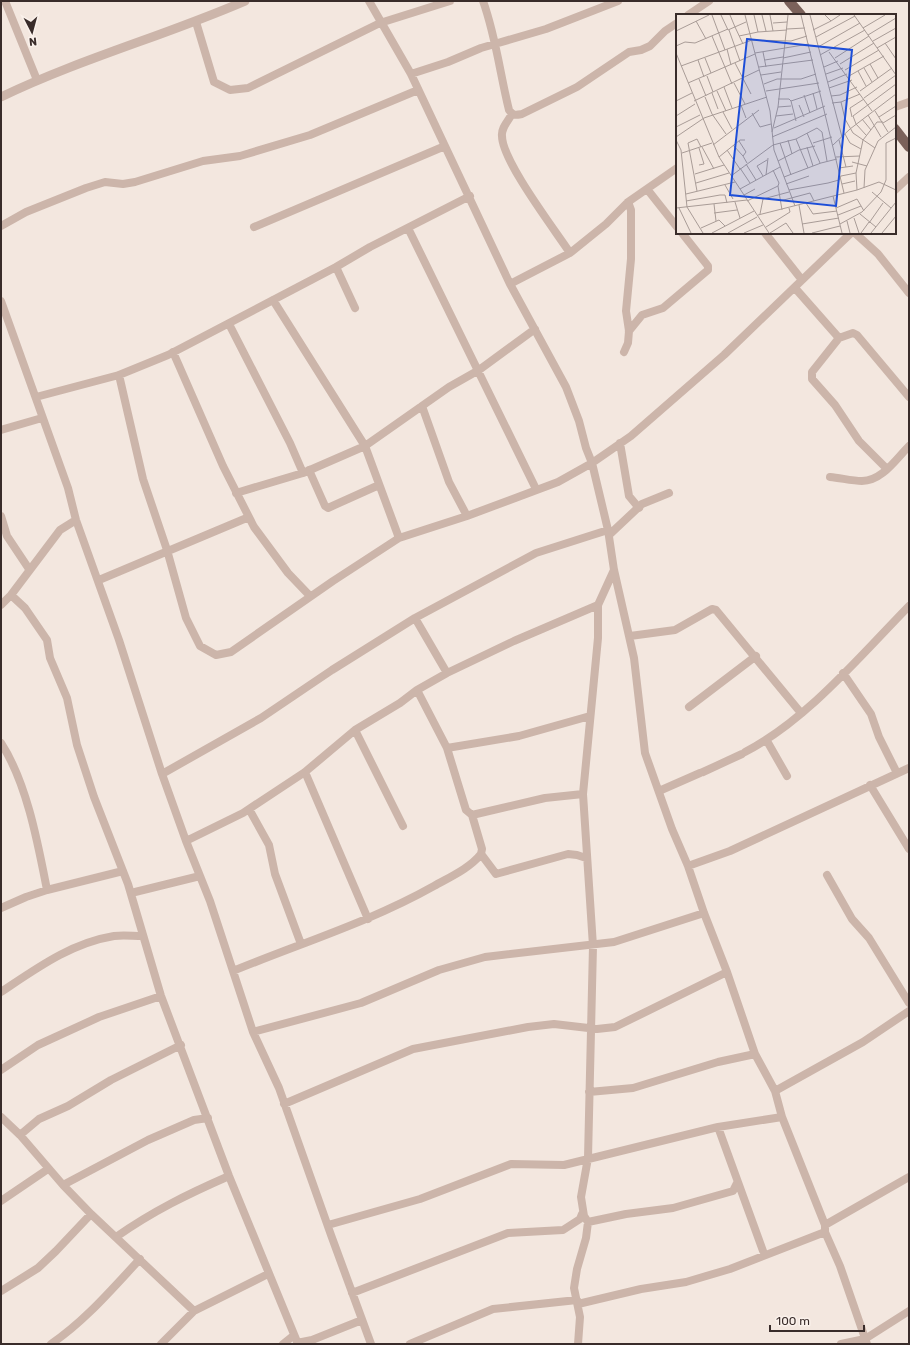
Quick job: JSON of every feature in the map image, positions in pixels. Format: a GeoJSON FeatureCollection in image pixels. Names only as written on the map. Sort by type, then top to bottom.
{"type":"FeatureCollection","features":[{"type":"Feature","properties":{"kind":"main road"},"geometry":{"type":"LineString","coordinates":[[789,1],[798,14]]}},
{"type":"Feature","properties":{"kind":"main road"},"geometry":{"type":"LineString","coordinates":[[896,130],[909,147]]}},
{"type":"Feature","properties":{"kind":"street"},"geometry":{"type":"LineString","coordinates":[[5,1],[37,80]]}},
{"type":"Feature","properties":{"kind":"street"},"geometry":{"type":"LineString","coordinates":[[1,97],[37,80],[196,22],[245,1]]}},
{"type":"Feature","properties":{"kind":"street"},"geometry":{"type":"LineString","coordinates":[[369,1],[380,23],[411,74],[470,196],[510,284],[566,387],[592,463],[608,532],[614,570],[634,658],[645,753],[672,829],[688,866],[704,913],[727,972],[755,1054],[775,1091],[782,1117],[840,1266],[866,1341]]}},
{"type":"Feature","properties":{"kind":"street"},"geometry":{"type":"LineString","coordinates":[[196,22],[214,82],[230,90],[248,88],[380,23],[450,1]]}},
{"type":"Feature","properties":{"kind":"street"},"geometry":{"type":"LineString","coordinates":[[484,1],[496,44],[502,80],[512,114],[503,129],[502,137],[504,147],[522,184],[570,253]]}},
{"type":"Feature","properties":{"kind":"street"},"geometry":{"type":"LineString","coordinates":[[411,74],[496,44],[546,29],[618,1]]}},
{"type":"Feature","properties":{"kind":"street"},"geometry":{"type":"LineString","coordinates":[[690,14],[709,1]]}},
{"type":"Feature","properties":{"kind":"street"},"geometry":{"type":"LineString","coordinates":[[512,114],[522,114],[577,87],[628,52],[641,50],[650,46],[665,31],[676,24]]}},
{"type":"Feature","properties":{"kind":"street"},"geometry":{"type":"LineString","coordinates":[[1,226],[26,212],[86,188],[106,182],[123,184],[135,182],[203,161],[240,156],[303,137],[418,90]]}},
{"type":"Feature","properties":{"kind":"street"},"geometry":{"type":"LineString","coordinates":[[896,107],[909,102]]}},
{"type":"Feature","properties":{"kind":"street"},"geometry":{"type":"LineString","coordinates":[[254,227],[445,146]]}},
{"type":"Feature","properties":{"kind":"street"},"geometry":{"type":"LineString","coordinates":[[510,284],[570,253],[606,224],[628,202],[676,169]]}},
{"type":"Feature","properties":{"kind":"street"},"geometry":{"type":"LineString","coordinates":[[896,189],[909,177]]}},
{"type":"Feature","properties":{"kind":"street"},"geometry":{"type":"LineString","coordinates":[[647,189],[676,226]]}},
{"type":"Feature","properties":{"kind":"street"},"geometry":{"type":"LineString","coordinates":[[36,397],[119,375],[173,352],[336,267],[370,247],[470,196]]}},
{"type":"Feature","properties":{"kind":"street"},"geometry":{"type":"LineString","coordinates":[[624,352],[628,343],[629,331],[626,311],[631,259],[631,210],[628,202]]}},
{"type":"Feature","properties":{"kind":"street"},"geometry":{"type":"LineString","coordinates":[[408,228],[479,370],[536,489]]}},
{"type":"Feature","properties":{"kind":"street"},"geometry":{"type":"LineString","coordinates":[[629,331],[642,315],[663,308],[708,270],[708,266],[683,234]]}},
{"type":"Feature","properties":{"kind":"street"},"geometry":{"type":"LineString","coordinates":[[765,234],[802,280]]}},
{"type":"Feature","properties":{"kind":"street"},"geometry":{"type":"LineString","coordinates":[[119,375],[143,480],[167,550],[186,618],[200,646],[216,655],[231,652],[310,596],[399,538],[467,516],[558,482],[592,463],[631,436],[724,355],[850,234],[878,254],[909,293]]}},
{"type":"Feature","properties":{"kind":"street"},"geometry":{"type":"LineString","coordinates":[[336,267],[355,308]]}},
{"type":"Feature","properties":{"kind":"street"},"geometry":{"type":"LineString","coordinates":[[795,288],[839,338]]}},
{"type":"Feature","properties":{"kind":"street"},"geometry":{"type":"LineString","coordinates":[[273,300],[365,446],[399,538]]}},
{"type":"Feature","properties":{"kind":"street"},"geometry":{"type":"LineString","coordinates":[[1,301],[68,488],[76,520],[99,580],[162,774],[186,841],[210,901],[253,1032],[279,1088],[371,1344]]}},
{"type":"Feature","properties":{"kind":"street"},"geometry":{"type":"LineString","coordinates":[[229,324],[325,506],[328,508],[379,485]]}},
{"type":"Feature","properties":{"kind":"street"},"geometry":{"type":"LineString","coordinates":[[1,329],[10,327]]}},
{"type":"Feature","properties":{"kind":"street"},"geometry":{"type":"LineString","coordinates":[[236,493],[306,472],[365,446],[449,387],[479,370],[535,329]]}},
{"type":"Feature","properties":{"kind":"street"},"geometry":{"type":"LineString","coordinates":[[887,469],[859,441],[835,406],[812,379],[812,372],[839,338],[853,333],[858,335],[909,397]]}},
{"type":"Feature","properties":{"kind":"street"},"geometry":{"type":"LineString","coordinates":[[173,352],[236,493],[254,527],[288,573],[310,596]]}},
{"type":"Feature","properties":{"kind":"street"},"geometry":{"type":"LineString","coordinates":[[422,406],[449,482],[467,516]]}},
{"type":"Feature","properties":{"kind":"street"},"geometry":{"type":"LineString","coordinates":[[1,430],[42,418]]}},
{"type":"Feature","properties":{"kind":"street"},"geometry":{"type":"LineString","coordinates":[[620,443],[629,496],[639,508]]}},
{"type":"Feature","properties":{"kind":"street"},"geometry":{"type":"LineString","coordinates":[[830,477],[862,481],[880,476],[909,446]]}},
{"type":"Feature","properties":{"kind":"street"},"geometry":{"type":"LineString","coordinates":[[162,774],[261,718],[332,670],[415,618],[536,553],[608,532],[642,504],[669,493]]}},
{"type":"Feature","properties":{"kind":"street"},"geometry":{"type":"LineString","coordinates":[[1,516],[7,536],[29,569]]}},
{"type":"Feature","properties":{"kind":"street"},"geometry":{"type":"LineString","coordinates":[[99,580],[167,550],[249,517]]}},
{"type":"Feature","properties":{"kind":"street"},"geometry":{"type":"LineString","coordinates":[[1,605],[12,595],[29,569],[60,530],[76,520]]}},
{"type":"Feature","properties":{"kind":"street"},"geometry":{"type":"LineString","coordinates":[[578,1344],[580,1317],[574,1288],[577,1268],[586,1238],[586,1219],[581,1197],[588,1158],[593,946],[586,858],[583,794],[598,638],[598,605],[614,570]]}},
{"type":"Feature","properties":{"kind":"street"},"geometry":{"type":"LineString","coordinates":[[12,595],[24,608],[47,640],[50,658],[67,698],[77,745],[86,775],[131,893],[142,936],[161,996],[229,1176],[296,1341]]}},
{"type":"Feature","properties":{"kind":"street"},"geometry":{"type":"LineString","coordinates":[[186,841],[249,809],[305,772],[355,730],[447,673],[514,641],[598,605]]}},
{"type":"Feature","properties":{"kind":"street"},"geometry":{"type":"LineString","coordinates":[[659,792],[767,741],[802,713],[909,607]]}},
{"type":"Feature","properties":{"kind":"street"},"geometry":{"type":"LineString","coordinates":[[630,636],[674,630],[712,609],[716,610],[756,656],[802,713]]}},
{"type":"Feature","properties":{"kind":"street"},"geometry":{"type":"LineString","coordinates":[[415,618],[447,673]]}},
{"type":"Feature","properties":{"kind":"street"},"geometry":{"type":"LineString","coordinates":[[689,708],[756,656]]}},
{"type":"Feature","properties":{"kind":"street"},"geometry":{"type":"LineString","coordinates":[[843,673],[871,714],[879,738],[897,773]]}},
{"type":"Feature","properties":{"kind":"street"},"geometry":{"type":"LineString","coordinates":[[418,690],[447,748],[466,810],[472,815],[482,849],[481,854],[496,874],[568,854],[586,858]]}},
{"type":"Feature","properties":{"kind":"street"},"geometry":{"type":"LineString","coordinates":[[447,748],[519,736],[590,716]]}},
{"type":"Feature","properties":{"kind":"street"},"geometry":{"type":"LineString","coordinates":[[355,730],[403,826]]}},
{"type":"Feature","properties":{"kind":"street"},"geometry":{"type":"LineString","coordinates":[[767,741],[788,776]]}},
{"type":"Feature","properties":{"kind":"street"},"geometry":{"type":"LineString","coordinates":[[1,743],[20,785],[33,826],[47,890]]}},
{"type":"Feature","properties":{"kind":"street"},"geometry":{"type":"LineString","coordinates":[[688,866],[730,851],[909,768]]}},
{"type":"Feature","properties":{"kind":"street"},"geometry":{"type":"LineString","coordinates":[[305,772],[368,919]]}},
{"type":"Feature","properties":{"kind":"street"},"geometry":{"type":"LineString","coordinates":[[870,785],[909,849]]}},
{"type":"Feature","properties":{"kind":"street"},"geometry":{"type":"LineString","coordinates":[[472,815],[545,798],[583,794]]}},
{"type":"Feature","properties":{"kind":"street"},"geometry":{"type":"LineString","coordinates":[[249,809],[269,845],[275,874],[301,944]]}},
{"type":"Feature","properties":{"kind":"street"},"geometry":{"type":"LineString","coordinates":[[233,971],[368,919],[405,902],[451,877],[481,854]]}},
{"type":"Feature","properties":{"kind":"street"},"geometry":{"type":"LineString","coordinates":[[1,908],[47,890],[123,871]]}},
{"type":"Feature","properties":{"kind":"street"},"geometry":{"type":"LineString","coordinates":[[827,875],[852,919],[869,938],[909,1003]]}},
{"type":"Feature","properties":{"kind":"street"},"geometry":{"type":"LineString","coordinates":[[131,893],[200,876]]}},
{"type":"Feature","properties":{"kind":"street"},"geometry":{"type":"LineString","coordinates":[[253,1032],[362,1003],[439,970],[485,957],[593,946],[614,942],[649,932],[704,913]]}},
{"type":"Feature","properties":{"kind":"street"},"geometry":{"type":"LineString","coordinates":[[1,992],[66,950],[116,936],[142,936]]}},
{"type":"Feature","properties":{"kind":"street"},"geometry":{"type":"LineString","coordinates":[[284,1104],[413,1049],[528,1027],[567,1025],[607,1029],[615,1027],[727,972]]}},
{"type":"Feature","properties":{"kind":"street"},"geometry":{"type":"LineString","coordinates":[[1,1070],[38,1045],[92,1020],[161,996]]}},
{"type":"Feature","properties":{"kind":"street"},"geometry":{"type":"LineString","coordinates":[[775,1091],[863,1042],[909,1011]]}},
{"type":"Feature","properties":{"kind":"street"},"geometry":{"type":"LineString","coordinates":[[20,1135],[39,1119],[68,1106],[111,1080],[181,1046]]}},
{"type":"Feature","properties":{"kind":"street"},"geometry":{"type":"LineString","coordinates":[[589,1092],[634,1088],[718,1062],[755,1054]]}},
{"type":"Feature","properties":{"kind":"street"},"geometry":{"type":"LineString","coordinates":[[328,1225],[420,1199],[511,1164],[564,1164],[718,1127],[782,1117]]}},
{"type":"Feature","properties":{"kind":"street"},"geometry":{"type":"LineString","coordinates":[[1,1118],[20,1135],[63,1186],[194,1311]]}},
{"type":"Feature","properties":{"kind":"street"},"geometry":{"type":"LineString","coordinates":[[63,1186],[148,1140],[194,1120],[208,1118]]}},
{"type":"Feature","properties":{"kind":"street"},"geometry":{"type":"LineString","coordinates":[[718,1127],[737,1183],[763,1251]]}},
{"type":"Feature","properties":{"kind":"street"},"geometry":{"type":"LineString","coordinates":[[1,1201],[48,1169]]}},
{"type":"Feature","properties":{"kind":"street"},"geometry":{"type":"LineString","coordinates":[[116,1238],[138,1222],[174,1201],[229,1176]]}},
{"type":"Feature","properties":{"kind":"street"},"geometry":{"type":"LineString","coordinates":[[410,1344],[492,1309],[577,1302],[641,1289],[686,1282],[716,1273],[825,1229],[909,1177]]}},
{"type":"Feature","properties":{"kind":"street"},"geometry":{"type":"LineString","coordinates":[[586,1219],[673,1208],[733,1191],[737,1183]]}},
{"type":"Feature","properties":{"kind":"street"},"geometry":{"type":"LineString","coordinates":[[1,1291],[38,1268],[91,1214]]}},
{"type":"Feature","properties":{"kind":"street"},"geometry":{"type":"LineString","coordinates":[[352,1293],[508,1233],[562,1230],[580,1219],[582,1214],[586,1219]]}},
{"type":"Feature","properties":{"kind":"street"},"geometry":{"type":"LineString","coordinates":[[51,1344],[64,1335],[101,1301],[140,1259]]}},
{"type":"Feature","properties":{"kind":"street"},"geometry":{"type":"LineString","coordinates":[[161,1344],[194,1311],[268,1274]]}},
{"type":"Feature","properties":{"kind":"street"},"geometry":{"type":"LineString","coordinates":[[841,1344],[866,1341],[909,1312]]}},
{"type":"Feature","properties":{"kind":"street"},"geometry":{"type":"LineString","coordinates":[[283,1344],[312,1340],[362,1320]]}}]}
